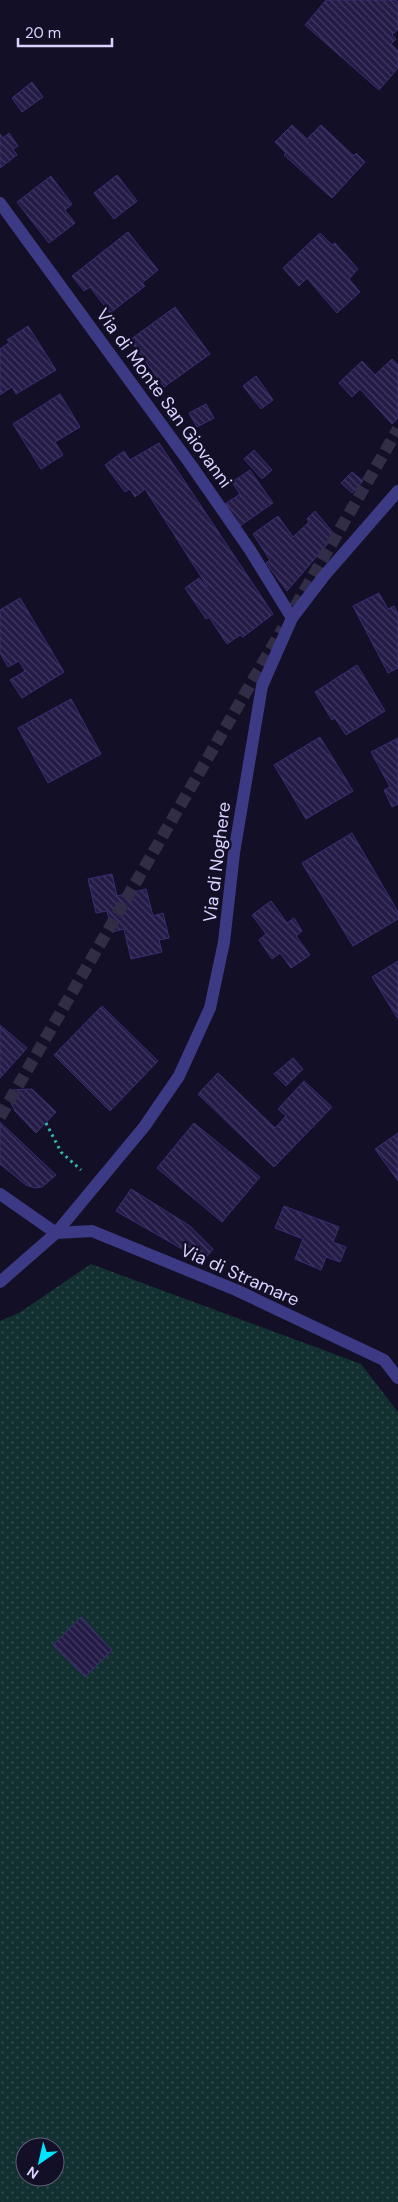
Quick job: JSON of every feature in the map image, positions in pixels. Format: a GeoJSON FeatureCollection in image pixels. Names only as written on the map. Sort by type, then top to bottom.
{"type":"FeatureCollection","features":[{"type":"Feature","properties":{"kind":"street","name":"Via di Monte San Giovanni"},"geometry":{"type":"LineString","coordinates":[[0,203],[191,465],[250,550],[292,618]]}},
{"type":"Feature","properties":{"kind":"street","name":"Via di Noghere"},"geometry":{"type":"LineString","coordinates":[[0,1282],[56,1233],[144,1127],[179,1076],[210,1008],[224,942],[234,853],[262,686],[292,618],[330,569],[398,491]]}},
{"type":"Feature","properties":{"kind":"street"},"geometry":{"type":"LineString","coordinates":[[0,1194],[56,1233]]}},
{"type":"Feature","properties":{"kind":"street","name":"Via di Stramare"},"geometry":{"type":"LineString","coordinates":[[56,1233],[92,1231],[236,1290],[384,1360],[398,1378]]}},
{"type":"Feature","properties":{"kind":"path"},"geometry":{"type":"LineString","coordinates":[[46,1123],[61,1152],[81,1170]]}},
{"type":"Feature","properties":{"kind":"green space"},"geometry":{"type":"Polygon","coordinates":[[[91,1264],[361,1364],[398,1412],[398,2202],[0,2202],[0,1321],[19,1313],[91,1264]]]}},
{"type":"Feature","properties":{"kind":"building"},"geometry":{"type":"Polygon","coordinates":[[[326,0],[396,0],[398,2],[398,29],[392,35],[396,39],[391,44],[398,51],[398,68],[379,90],[305,25],[326,0]]]}},
{"type":"Feature","properties":{"kind":"building"},"geometry":{"type":"Polygon","coordinates":[[[32,82],[43,97],[22,112],[12,98],[32,82]]]}},
{"type":"Feature","properties":{"kind":"building"},"geometry":{"type":"Polygon","coordinates":[[[292,125],[307,139],[321,125],[354,156],[356,153],[365,162],[332,198],[284,155],[286,153],[275,142],[292,125]]]}},
{"type":"Feature","properties":{"kind":"building"},"geometry":{"type":"Polygon","coordinates":[[[9,133],[18,146],[13,149],[17,155],[0,168],[0,134],[3,138],[9,133]]]}},
{"type":"Feature","properties":{"kind":"building"},"geometry":{"type":"Polygon","coordinates":[[[117,175],[137,201],[114,219],[94,193],[117,175]]]}},
{"type":"Feature","properties":{"kind":"building"},"geometry":{"type":"Polygon","coordinates":[[[51,176],[72,204],[65,210],[75,223],[49,243],[17,202],[51,176]]]}},
{"type":"Feature","properties":{"kind":"building"},"geometry":{"type":"Polygon","coordinates":[[[128,232],[158,270],[142,283],[145,286],[110,313],[90,287],[84,291],[72,276],[128,232]]]}},
{"type":"Feature","properties":{"kind":"building"},"geometry":{"type":"Polygon","coordinates":[[[320,233],[332,245],[335,243],[358,269],[349,279],[360,292],[337,313],[307,278],[299,286],[283,268],[320,233]]]}},
{"type":"Feature","properties":{"kind":"building"},"geometry":{"type":"Polygon","coordinates":[[[175,307],[210,354],[164,387],[130,340],[175,307]]]}},
{"type":"Feature","properties":{"kind":"building"},"geometry":{"type":"Polygon","coordinates":[[[28,326],[56,370],[16,394],[12,387],[0,395],[0,349],[10,342],[7,340],[28,326]]]}},
{"type":"Feature","properties":{"kind":"building"},"geometry":{"type":"Polygon","coordinates":[[[392,359],[398,365],[398,418],[392,424],[360,389],[352,397],[339,383],[362,361],[375,375],[392,359]]]}},
{"type":"Feature","properties":{"kind":"building"},"geometry":{"type":"Polygon","coordinates":[[[256,376],[273,400],[261,409],[243,386],[256,376]]]}},
{"type":"Feature","properties":{"kind":"building"},"geometry":{"type":"Polygon","coordinates":[[[60,394],[80,427],[55,442],[63,455],[41,469],[13,424],[60,394]]]}},
{"type":"Feature","properties":{"kind":"building"},"geometry":{"type":"Polygon","coordinates":[[[206,404],[214,418],[197,427],[189,413],[206,404]]]}},
{"type":"Feature","properties":{"kind":"building"},"geometry":{"type":"Polygon","coordinates":[[[159,443],[273,614],[243,637],[240,635],[227,644],[209,617],[206,619],[185,588],[199,578],[207,586],[145,489],[135,497],[130,489],[125,492],[105,465],[124,451],[130,460],[159,443]]]}},
{"type":"Feature","properties":{"kind":"building"},"geometry":{"type":"Polygon","coordinates":[[[254,450],[272,470],[262,479],[244,459],[254,450]]]}},
{"type":"Feature","properties":{"kind":"building"},"geometry":{"type":"Polygon","coordinates":[[[250,470],[273,503],[240,526],[225,504],[240,494],[232,482],[250,470]]]}},
{"type":"Feature","properties":{"kind":"building"},"geometry":{"type":"Polygon","coordinates":[[[352,472],[363,481],[352,493],[341,483],[352,472]]]}},
{"type":"Feature","properties":{"kind":"building"},"geometry":{"type":"Polygon","coordinates":[[[315,511],[335,535],[287,591],[266,563],[270,560],[253,534],[278,516],[293,537],[309,522],[307,519],[315,511]]]}},
{"type":"Feature","properties":{"kind":"building"},"geometry":{"type":"Polygon","coordinates":[[[379,593],[388,609],[394,606],[398,614],[398,668],[388,673],[353,606],[379,593]]]}},
{"type":"Feature","properties":{"kind":"building"},"geometry":{"type":"Polygon","coordinates":[[[20,598],[64,672],[22,698],[10,680],[25,671],[19,661],[8,667],[0,653],[0,610],[20,598]]]}},
{"type":"Feature","properties":{"kind":"building"},"geometry":{"type":"Polygon","coordinates":[[[357,665],[385,711],[346,735],[335,718],[332,720],[315,692],[357,665]]]}},
{"type":"Feature","properties":{"kind":"building"},"geometry":{"type":"Polygon","coordinates":[[[71,699],[101,754],[48,783],[18,728],[71,699]]]}},
{"type":"Feature","properties":{"kind":"building"},"geometry":{"type":"Polygon","coordinates":[[[320,737],[353,791],[306,819],[274,765],[320,737]]]}},
{"type":"Feature","properties":{"kind":"building"},"geometry":{"type":"Polygon","coordinates":[[[398,738],[398,804],[392,807],[384,790],[390,787],[371,752],[398,738]]]}},
{"type":"Feature","properties":{"kind":"building"},"geometry":{"type":"Polygon","coordinates":[[[352,833],[398,912],[398,919],[353,946],[302,863],[352,833]]]}},
{"type":"Feature","properties":{"kind":"building"},"geometry":{"type":"Polygon","coordinates":[[[112,874],[117,896],[146,889],[153,916],[163,913],[169,938],[159,940],[162,952],[131,959],[124,929],[112,932],[107,911],[96,913],[88,879],[112,874]]]}},
{"type":"Feature","properties":{"kind":"building"},"geometry":{"type":"Polygon","coordinates":[[[271,901],[287,923],[294,918],[302,931],[296,936],[310,955],[291,968],[280,953],[272,959],[259,940],[266,934],[252,915],[271,901]]]}},
{"type":"Feature","properties":{"kind":"building"},"geometry":{"type":"Polygon","coordinates":[[[398,961],[398,1019],[372,977],[398,961]]]}},
{"type":"Feature","properties":{"kind":"building"},"geometry":{"type":"Polygon","coordinates":[[[102,1006],[158,1061],[110,1111],[54,1055],[102,1006]]]}},
{"type":"Feature","properties":{"kind":"building"},"geometry":{"type":"Polygon","coordinates":[[[0,1025],[27,1048],[0,1078],[0,1025]]]}},
{"type":"Feature","properties":{"kind":"building"},"geometry":{"type":"Polygon","coordinates":[[[293,1058],[303,1069],[286,1086],[274,1074],[293,1058]]]}},
{"type":"Feature","properties":{"kind":"building"},"geometry":{"type":"Polygon","coordinates":[[[218,1073],[275,1128],[286,1116],[278,1109],[304,1081],[332,1107],[274,1167],[198,1094],[218,1073]]]}},
{"type":"Feature","properties":{"kind":"building"},"geometry":{"type":"Polygon","coordinates":[[[32,1089],[56,1112],[36,1133],[15,1111],[11,1103],[11,1090],[32,1089]]]}},
{"type":"Feature","properties":{"kind":"building"},"geometry":{"type":"Polygon","coordinates":[[[0,1122],[56,1175],[42,1187],[35,1188],[26,1185],[0,1164],[0,1122]]]}},
{"type":"Feature","properties":{"kind":"building"},"geometry":{"type":"Polygon","coordinates":[[[194,1123],[260,1177],[222,1222],[157,1168],[194,1123]]]}},
{"type":"Feature","properties":{"kind":"building"},"geometry":{"type":"Polygon","coordinates":[[[398,1133],[398,1181],[375,1149],[398,1133]]]}},
{"type":"Feature","properties":{"kind":"building"},"geometry":{"type":"Polygon","coordinates":[[[131,1189],[190,1226],[213,1249],[203,1261],[116,1211],[131,1189]]]}},
{"type":"Feature","properties":{"kind":"building"},"geometry":{"type":"Polygon","coordinates":[[[284,1206],[339,1227],[333,1242],[346,1247],[340,1262],[326,1257],[321,1270],[295,1259],[303,1239],[275,1228],[284,1206]]]}},
{"type":"Feature","properties":{"kind":"building"},"geometry":{"type":"Polygon","coordinates":[[[81,1617],[112,1650],[85,1677],[53,1645],[81,1617]]]}},
{"type":"Feature","properties":{"kind":"tunnel"},"geometry":{"type":"LineString","coordinates":[[295,607],[398,429]]}},
{"type":"Feature","properties":{"kind":"tunnel"},"geometry":{"type":"LineString","coordinates":[[0,1117],[283,628]]}}]}
